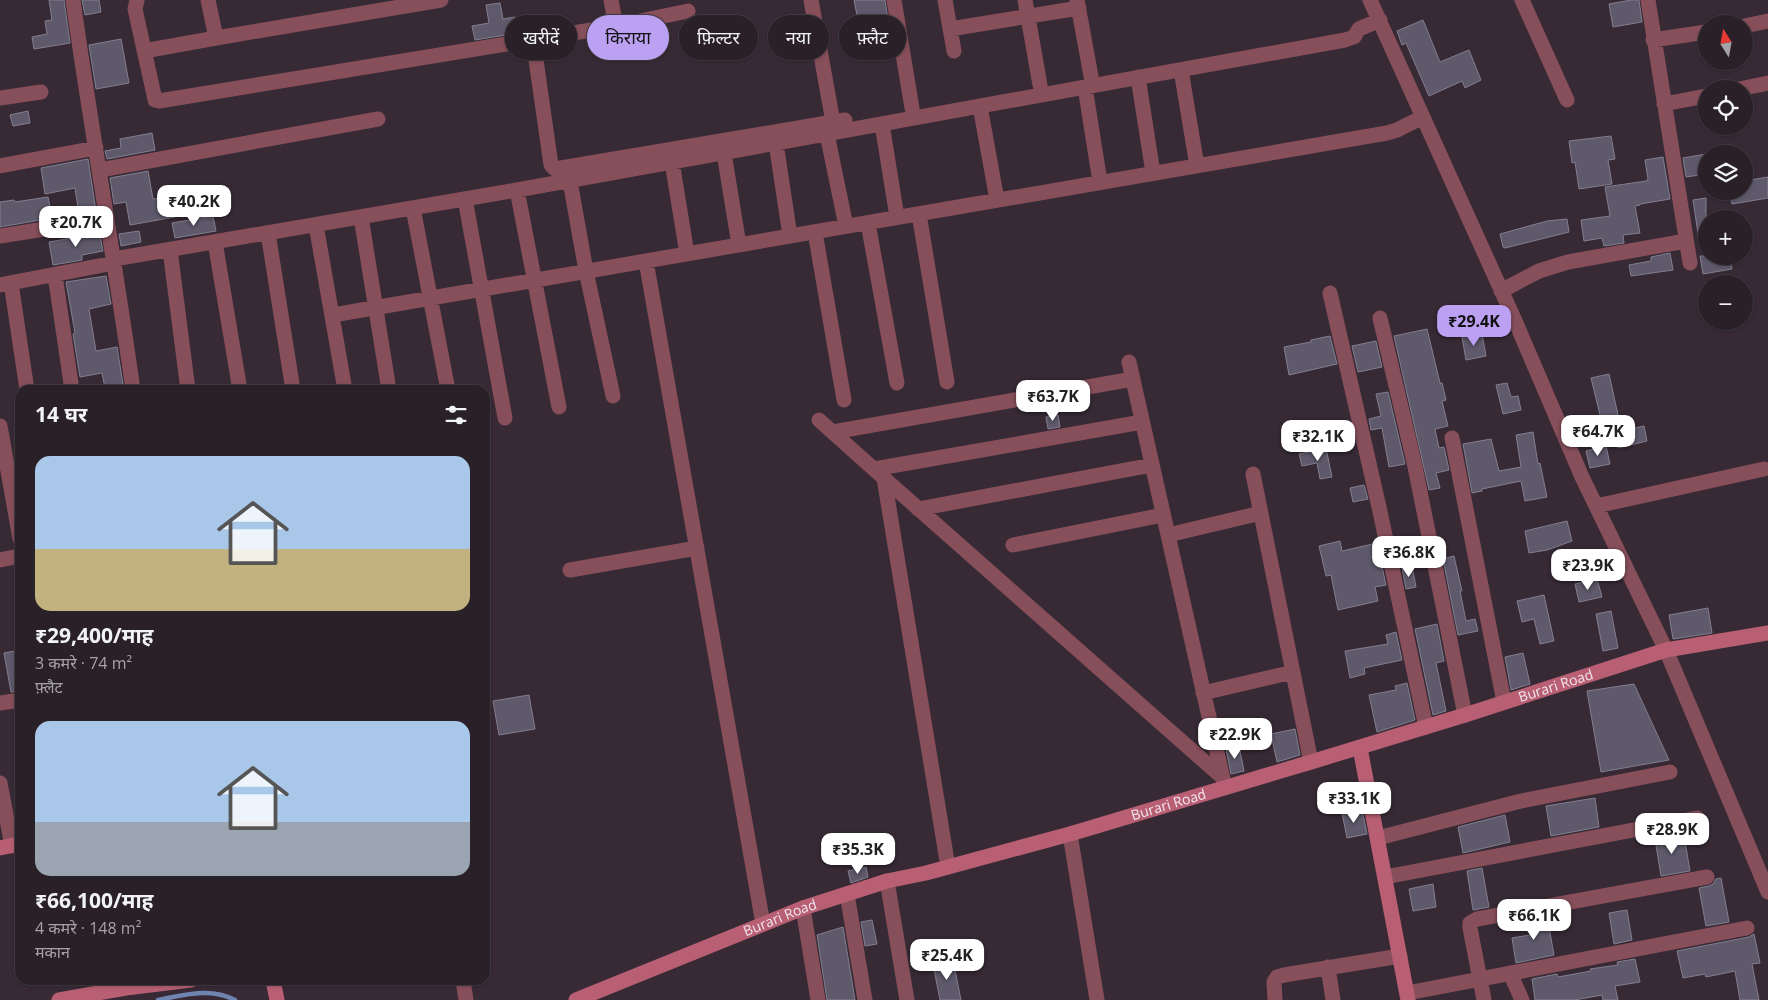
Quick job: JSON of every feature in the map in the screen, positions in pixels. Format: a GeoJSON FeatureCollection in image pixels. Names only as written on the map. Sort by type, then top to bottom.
{"type":"FeatureCollection","features":[{"type":"Feature","properties":{"kind":"main road","name":"Burari Road"},"geometry":{"type":"LineString","coordinates":[[576,1000],[803,908],[887,881],[1070,834],[1223,782],[1311,762],[1360,748],[1661,651],[1768,633]]}},
{"type":"Feature","properties":{"kind":"main road"},"geometry":{"type":"LineString","coordinates":[[1360,748],[1408,996]]}},
{"type":"Feature","properties":{"kind":"main road"},"geometry":{"type":"LineString","coordinates":[[59,1000],[150,985]]}},
{"type":"Feature","properties":{"kind":"main road"},"geometry":{"type":"LineString","coordinates":[[274,985],[277,1000]]}},
{"type":"Feature","properties":{"kind":"street"},"geometry":{"type":"LineString","coordinates":[[73,0],[132,385]]}},
{"type":"Feature","properties":{"kind":"street"},"geometry":{"type":"LineString","coordinates":[[137,0],[135,9],[144,52],[155,100],[159,102],[505,44]]}},
{"type":"Feature","properties":{"kind":"street"},"geometry":{"type":"LineString","coordinates":[[208,0],[216,38]]}},
{"type":"Feature","properties":{"kind":"street"},"geometry":{"type":"LineString","coordinates":[[144,52],[441,0]]}},
{"type":"Feature","properties":{"kind":"street"},"geometry":{"type":"LineString","coordinates":[[612,0],[614,15]]}},
{"type":"Feature","properties":{"kind":"street"},"geometry":{"type":"LineString","coordinates":[[811,0],[846,226]]}},
{"type":"Feature","properties":{"kind":"street"},"geometry":{"type":"LineString","coordinates":[[894,0],[912,108]]}},
{"type":"Feature","properties":{"kind":"street"},"geometry":{"type":"LineString","coordinates":[[945,0],[954,51]]}},
{"type":"Feature","properties":{"kind":"street"},"geometry":{"type":"LineString","coordinates":[[1025,0],[1040,85]]}},
{"type":"Feature","properties":{"kind":"street"},"geometry":{"type":"LineString","coordinates":[[1370,0],[1368,24],[1501,290],[1768,892]]}},
{"type":"Feature","properties":{"kind":"street"},"geometry":{"type":"LineString","coordinates":[[1522,0],[1567,100]]}},
{"type":"Feature","properties":{"kind":"street"},"geometry":{"type":"LineString","coordinates":[[1648,0],[1690,263]]}},
{"type":"Feature","properties":{"kind":"street"},"geometry":{"type":"LineString","coordinates":[[950,29],[1028,17],[1078,4],[1100,182]]}},
{"type":"Feature","properties":{"kind":"street"},"geometry":{"type":"LineString","coordinates":[[669,15],[688,11]]}},
{"type":"Feature","properties":{"kind":"street"},"geometry":{"type":"LineString","coordinates":[[1753,24],[1768,21]]}},
{"type":"Feature","properties":{"kind":"street"},"geometry":{"type":"LineString","coordinates":[[536,60],[551,165],[555,168],[830,128],[882,124],[980,106],[1368,24]]}},
{"type":"Feature","properties":{"kind":"street"},"geometry":{"type":"LineString","coordinates":[[26,385],[5,284],[170,250],[570,181],[776,143],[912,108],[1040,85],[1138,77],[1351,39],[1368,24]]}},
{"type":"Feature","properties":{"kind":"street"},"geometry":{"type":"LineString","coordinates":[[1653,40],[1698,33]]}},
{"type":"Feature","properties":{"kind":"street"},"geometry":{"type":"LineString","coordinates":[[1181,70],[1197,166]]}},
{"type":"Feature","properties":{"kind":"street"},"geometry":{"type":"LineString","coordinates":[[1138,77],[1154,173]]}},
{"type":"Feature","properties":{"kind":"street"},"geometry":{"type":"LineString","coordinates":[[1753,86],[1768,83]]}},
{"type":"Feature","properties":{"kind":"street"},"geometry":{"type":"LineString","coordinates":[[0,98],[41,92]]}},
{"type":"Feature","properties":{"kind":"street"},"geometry":{"type":"LineString","coordinates":[[1664,104],[1698,98]]}},
{"type":"Feature","properties":{"kind":"street"},"geometry":{"type":"LineString","coordinates":[[980,106],[997,200]]}},
{"type":"Feature","properties":{"kind":"street"},"geometry":{"type":"LineString","coordinates":[[100,170],[378,119]]}},
{"type":"Feature","properties":{"kind":"street"},"geometry":{"type":"LineString","coordinates":[[332,315],[1387,133],[1416,121]]}},
{"type":"Feature","properties":{"kind":"street"},"geometry":{"type":"LineString","coordinates":[[882,124],[897,218]]}},
{"type":"Feature","properties":{"kind":"street"},"geometry":{"type":"LineString","coordinates":[[776,143],[790,236]]}},
{"type":"Feature","properties":{"kind":"street"},"geometry":{"type":"LineString","coordinates":[[0,166],[96,148]]}},
{"type":"Feature","properties":{"kind":"street"},"geometry":{"type":"LineString","coordinates":[[724,153],[740,245]]}},
{"type":"Feature","properties":{"kind":"street"},"geometry":{"type":"LineString","coordinates":[[672,162],[687,254]]}},
{"type":"Feature","properties":{"kind":"street"},"geometry":{"type":"LineString","coordinates":[[570,181],[586,271],[613,396]]}},
{"type":"Feature","properties":{"kind":"street"},"geometry":{"type":"LineString","coordinates":[[517,190],[559,407]]}},
{"type":"Feature","properties":{"kind":"street"},"geometry":{"type":"LineString","coordinates":[[466,199],[505,418]]}},
{"type":"Feature","properties":{"kind":"street"},"geometry":{"type":"LineString","coordinates":[[413,208],[447,385]]}},
{"type":"Feature","properties":{"kind":"street"},"geometry":{"type":"LineString","coordinates":[[919,214],[947,382]]}},
{"type":"Feature","properties":{"kind":"street"},"geometry":{"type":"LineString","coordinates":[[361,217],[389,385]]}},
{"type":"Feature","properties":{"kind":"street"},"geometry":{"type":"LineString","coordinates":[[0,236],[107,219]]}},
{"type":"Feature","properties":{"kind":"street"},"geometry":{"type":"LineString","coordinates":[[868,222],[897,383]]}},
{"type":"Feature","properties":{"kind":"street"},"geometry":{"type":"LineString","coordinates":[[316,225],[345,385]]}},
{"type":"Feature","properties":{"kind":"street"},"geometry":{"type":"LineString","coordinates":[[815,232],[844,400]]}},
{"type":"Feature","properties":{"kind":"street"},"geometry":{"type":"LineString","coordinates":[[268,233],[292,385]]}},
{"type":"Feature","properties":{"kind":"street"},"geometry":{"type":"LineString","coordinates":[[1501,290],[1539,271],[1568,262],[1686,241]]}},
{"type":"Feature","properties":{"kind":"street"},"geometry":{"type":"LineString","coordinates":[[215,242],[239,385]]}},
{"type":"Feature","properties":{"kind":"street"},"geometry":{"type":"LineString","coordinates":[[170,250],[187,385]]}},
{"type":"Feature","properties":{"kind":"street"},"geometry":{"type":"LineString","coordinates":[[646,261],[764,924]]}},
{"type":"Feature","properties":{"kind":"street"},"geometry":{"type":"LineString","coordinates":[[54,275],[71,385]]}},
{"type":"Feature","properties":{"kind":"street"},"geometry":{"type":"LineString","coordinates":[[1330,293],[1426,726]]}},
{"type":"Feature","properties":{"kind":"street"},"geometry":{"type":"LineString","coordinates":[[1380,318],[1414,462],[1465,715]]}},
{"type":"Feature","properties":{"kind":"street"},"geometry":{"type":"LineString","coordinates":[[1129,362],[1223,782]]}},
{"type":"Feature","properties":{"kind":"street"},"geometry":{"type":"LineString","coordinates":[[833,432],[1133,379]]}},
{"type":"Feature","properties":{"kind":"street"},"geometry":{"type":"LineString","coordinates":[[819,420],[1223,782]]}},
{"type":"Feature","properties":{"kind":"street"},"geometry":{"type":"LineString","coordinates":[[879,474],[1142,422]]}},
{"type":"Feature","properties":{"kind":"street"},"geometry":{"type":"LineString","coordinates":[[0,426],[15,511]]}},
{"type":"Feature","properties":{"kind":"street"},"geometry":{"type":"LineString","coordinates":[[1452,438],[1504,702]]}},
{"type":"Feature","properties":{"kind":"street"},"geometry":{"type":"LineString","coordinates":[[918,509],[1152,466]]}},
{"type":"Feature","properties":{"kind":"street"},"geometry":{"type":"LineString","coordinates":[[1596,506],[1764,469]]}},
{"type":"Feature","properties":{"kind":"street"},"geometry":{"type":"LineString","coordinates":[[879,474],[948,866]]}},
{"type":"Feature","properties":{"kind":"street"},"geometry":{"type":"LineString","coordinates":[[1253,474],[1311,762]]}},
{"type":"Feature","properties":{"kind":"street"},"geometry":{"type":"LineString","coordinates":[[1168,535],[1261,513]]}},
{"type":"Feature","properties":{"kind":"street"},"geometry":{"type":"LineString","coordinates":[[1013,545],[1163,515]]}},
{"type":"Feature","properties":{"kind":"street"},"geometry":{"type":"LineString","coordinates":[[570,570],[697,548]]}},
{"type":"Feature","properties":{"kind":"street"},"geometry":{"type":"LineString","coordinates":[[0,560],[15,557]]}},
{"type":"Feature","properties":{"kind":"street"},"geometry":{"type":"LineString","coordinates":[[1203,693],[1293,672]]}},
{"type":"Feature","properties":{"kind":"street"},"geometry":{"type":"LineString","coordinates":[[0,700],[15,700]]}},
{"type":"Feature","properties":{"kind":"street"},"geometry":{"type":"LineString","coordinates":[[1378,838],[1521,801],[1670,772]]}},
{"type":"Feature","properties":{"kind":"street"},"geometry":{"type":"LineString","coordinates":[[0,783],[11,846]]}},
{"type":"Feature","properties":{"kind":"street"},"geometry":{"type":"LineString","coordinates":[[1386,877],[1697,818]]}},
{"type":"Feature","properties":{"kind":"street"},"geometry":{"type":"LineString","coordinates":[[1070,834],[1097,1000]]}},
{"type":"Feature","properties":{"kind":"street"},"geometry":{"type":"LineString","coordinates":[[1484,1000],[1470,928],[1470,923],[1477,919],[1708,877]]}},
{"type":"Feature","properties":{"kind":"street"},"geometry":{"type":"LineString","coordinates":[[887,881],[907,1000]]}},
{"type":"Feature","properties":{"kind":"street"},"geometry":{"type":"LineString","coordinates":[[847,894],[864,1000]]}},
{"type":"Feature","properties":{"kind":"street"},"geometry":{"type":"LineString","coordinates":[[803,908],[818,1000]]}},
{"type":"Feature","properties":{"kind":"street"},"geometry":{"type":"LineString","coordinates":[[1408,996],[1510,973],[1747,928]]}},
{"type":"Feature","properties":{"kind":"street"},"geometry":{"type":"LineString","coordinates":[[1276,1000],[1274,982],[1284,975],[1400,956]]}},
{"type":"Feature","properties":{"kind":"street"},"geometry":{"type":"LineString","coordinates":[[1328,967],[1334,1000]]}},
{"type":"Feature","properties":{"kind":"street"},"geometry":{"type":"LineString","coordinates":[[1510,973],[1522,1000]]}},
{"type":"Feature","properties":{"kind":"street"},"geometry":{"type":"LineString","coordinates":[[464,985],[466,1000]]}},
{"type":"Feature","properties":{"kind":"building"},"geometry":{"type":"Polygon","coordinates":[[[49,0],[64,0],[70,43],[34,49],[32,37],[47,34],[45,21],[52,20],[49,0]]]}},
{"type":"Feature","properties":{"kind":"building"},"geometry":{"type":"Polygon","coordinates":[[[82,0],[99,0],[101,12],[85,15],[82,0]]]}},
{"type":"Feature","properties":{"kind":"building"},"geometry":{"type":"Polygon","coordinates":[[[854,0],[885,0],[887,15],[857,15],[854,0]]]}},
{"type":"Feature","properties":{"kind":"building"},"geometry":{"type":"Polygon","coordinates":[[[1639,0],[1642,22],[1613,27],[1609,4],[1639,0]]]}},
{"type":"Feature","properties":{"kind":"building"},"geometry":{"type":"Polygon","coordinates":[[[500,3],[503,19],[505,19],[505,35],[475,40],[472,26],[489,23],[486,5],[500,3]]]}},
{"type":"Feature","properties":{"kind":"building"},"geometry":{"type":"Polygon","coordinates":[[[1423,20],[1440,62],[1469,50],[1481,80],[1465,88],[1462,81],[1429,96],[1406,43],[1402,45],[1397,31],[1423,20]]]}},
{"type":"Feature","properties":{"kind":"building"},"geometry":{"type":"Polygon","coordinates":[[[121,39],[129,83],[96,89],[89,45],[121,39]]]}},
{"type":"Feature","properties":{"kind":"building"},"geometry":{"type":"Polygon","coordinates":[[[28,111],[30,123],[13,126],[10,115],[28,111]]]}},
{"type":"Feature","properties":{"kind":"building"},"geometry":{"type":"Polygon","coordinates":[[[152,133],[155,150],[107,159],[105,151],[121,148],[120,139],[152,133]]]}},
{"type":"Feature","properties":{"kind":"building"},"geometry":{"type":"Polygon","coordinates":[[[1611,136],[1615,159],[1608,160],[1612,184],[1579,189],[1575,162],[1572,163],[1569,141],[1611,136]]]}},
{"type":"Feature","properties":{"kind":"building"},"geometry":{"type":"Polygon","coordinates":[[[1698,155],[1698,175],[1686,177],[1683,158],[1698,155]]]}},
{"type":"Feature","properties":{"kind":"building"},"geometry":{"type":"Polygon","coordinates":[[[1663,157],[1670,199],[1635,206],[1640,233],[1623,235],[1624,243],[1604,246],[1602,238],[1584,241],[1581,220],[1610,216],[1605,187],[1646,181],[1648,179],[1645,160],[1663,157]]]}},
{"type":"Feature","properties":{"kind":"building"},"geometry":{"type":"Polygon","coordinates":[[[88,159],[96,211],[79,214],[75,188],[45,194],[41,168],[88,159]]]}},
{"type":"Feature","properties":{"kind":"building"},"geometry":{"type":"Polygon","coordinates":[[[148,171],[153,199],[172,196],[175,217],[130,225],[126,202],[114,204],[110,178],[148,171]]]}},
{"type":"Feature","properties":{"kind":"building"},"geometry":{"type":"Polygon","coordinates":[[[1768,177],[1768,198],[1732,204],[1731,200],[1753,200],[1753,180],[1768,177]]]}},
{"type":"Feature","properties":{"kind":"building"},"geometry":{"type":"Polygon","coordinates":[[[48,197],[52,218],[0,227],[0,202],[14,200],[15,202],[48,197]]]}},
{"type":"Feature","properties":{"kind":"building"},"geometry":{"type":"Polygon","coordinates":[[[1693,200],[1706,200],[1706,210],[1698,210],[1698,233],[1693,200]]]}},
{"type":"Feature","properties":{"kind":"building"},"geometry":{"type":"Polygon","coordinates":[[[213,216],[216,231],[175,238],[172,223],[213,216]]]}},
{"type":"Feature","properties":{"kind":"building"},"geometry":{"type":"Polygon","coordinates":[[[1567,219],[1569,232],[1503,247],[1500,234],[1547,221],[1567,219]]]}},
{"type":"Feature","properties":{"kind":"building"},"geometry":{"type":"Polygon","coordinates":[[[99,230],[103,251],[82,255],[82,260],[53,265],[49,242],[83,236],[82,232],[99,230]]]}},
{"type":"Feature","properties":{"kind":"building"},"geometry":{"type":"Polygon","coordinates":[[[139,231],[141,242],[121,246],[119,234],[139,231]]]}},
{"type":"Feature","properties":{"kind":"building"},"geometry":{"type":"Polygon","coordinates":[[[1670,253],[1673,270],[1631,276],[1629,265],[1651,261],[1651,257],[1670,253]]]}},
{"type":"Feature","properties":{"kind":"building"},"geometry":{"type":"Polygon","coordinates":[[[1702,265],[1731,265],[1732,269],[1703,274],[1702,265]]]}},
{"type":"Feature","properties":{"kind":"building"},"geometry":{"type":"Polygon","coordinates":[[[106,276],[111,304],[89,309],[96,351],[117,347],[123,384],[104,385],[102,373],[80,377],[66,282],[106,276]]]}},
{"type":"Feature","properties":{"kind":"building"},"geometry":{"type":"Polygon","coordinates":[[[1427,329],[1446,400],[1442,401],[1448,426],[1435,429],[1439,448],[1444,447],[1449,470],[1436,473],[1440,488],[1429,490],[1394,336],[1427,329]]]}},
{"type":"Feature","properties":{"kind":"building"},"geometry":{"type":"Polygon","coordinates":[[[1482,334],[1486,356],[1466,360],[1462,337],[1482,334]]]}},
{"type":"Feature","properties":{"kind":"building"},"geometry":{"type":"Polygon","coordinates":[[[1330,336],[1337,364],[1289,375],[1284,347],[1330,336]]]}},
{"type":"Feature","properties":{"kind":"building"},"geometry":{"type":"Polygon","coordinates":[[[1376,341],[1382,367],[1358,372],[1352,346],[1376,341]]]}},
{"type":"Feature","properties":{"kind":"building"},"geometry":{"type":"Polygon","coordinates":[[[1609,374],[1618,415],[1601,419],[1591,378],[1609,374]]]}},
{"type":"Feature","properties":{"kind":"building"},"geometry":{"type":"Polygon","coordinates":[[[1507,383],[1511,397],[1518,396],[1521,410],[1503,414],[1496,385],[1507,383]]]}},
{"type":"Feature","properties":{"kind":"building"},"geometry":{"type":"Polygon","coordinates":[[[1388,392],[1405,464],[1389,467],[1382,428],[1371,430],[1369,419],[1381,416],[1376,394],[1388,392]]]}},
{"type":"Feature","properties":{"kind":"building"},"geometry":{"type":"Polygon","coordinates":[[[1058,415],[1060,427],[1048,429],[1046,417],[1058,415]]]}},
{"type":"Feature","properties":{"kind":"building"},"geometry":{"type":"Polygon","coordinates":[[[1644,426],[1647,441],[1618,448],[1614,433],[1644,426]]]}},
{"type":"Feature","properties":{"kind":"building"},"geometry":{"type":"Polygon","coordinates":[[[1533,432],[1538,464],[1540,463],[1547,497],[1525,501],[1521,481],[1482,489],[1482,491],[1472,493],[1463,444],[1491,439],[1499,471],[1521,467],[1516,435],[1533,432]]]}},
{"type":"Feature","properties":{"kind":"building"},"geometry":{"type":"Polygon","coordinates":[[[1606,446],[1610,464],[1590,468],[1586,451],[1606,446]]]}},
{"type":"Feature","properties":{"kind":"building"},"geometry":{"type":"Polygon","coordinates":[[[1326,448],[1332,477],[1320,479],[1317,463],[1302,466],[1299,454],[1326,448]]]}},
{"type":"Feature","properties":{"kind":"building"},"geometry":{"type":"Polygon","coordinates":[[[1364,485],[1368,499],[1353,502],[1350,488],[1364,485]]]}},
{"type":"Feature","properties":{"kind":"building"},"geometry":{"type":"Polygon","coordinates":[[[1567,521],[1572,541],[1547,550],[1529,553],[1525,531],[1567,521]]]}},
{"type":"Feature","properties":{"kind":"building"},"geometry":{"type":"Polygon","coordinates":[[[1340,541],[1342,551],[1377,543],[1386,585],[1375,587],[1378,601],[1338,610],[1331,575],[1326,576],[1319,546],[1340,541]]]}},
{"type":"Feature","properties":{"kind":"building"},"geometry":{"type":"Polygon","coordinates":[[[1454,556],[1462,591],[1460,591],[1466,621],[1475,619],[1478,631],[1458,635],[1443,559],[1454,556]]]}},
{"type":"Feature","properties":{"kind":"building"},"geometry":{"type":"Polygon","coordinates":[[[1412,566],[1416,587],[1406,589],[1402,568],[1412,566]]]}},
{"type":"Feature","properties":{"kind":"building"},"geometry":{"type":"Polygon","coordinates":[[[1597,579],[1602,597],[1579,602],[1575,584],[1597,579]]]}},
{"type":"Feature","properties":{"kind":"building"},"geometry":{"type":"Polygon","coordinates":[[[1544,595],[1554,641],[1540,644],[1534,619],[1522,622],[1517,601],[1544,595]]]}},
{"type":"Feature","properties":{"kind":"building"},"geometry":{"type":"Polygon","coordinates":[[[1708,608],[1712,633],[1673,639],[1669,615],[1708,608]]]}},
{"type":"Feature","properties":{"kind":"building"},"geometry":{"type":"Polygon","coordinates":[[[1611,611],[1618,648],[1603,651],[1596,614],[1611,611]]]}},
{"type":"Feature","properties":{"kind":"building"},"geometry":{"type":"Polygon","coordinates":[[[1437,624],[1444,661],[1436,663],[1446,711],[1433,715],[1415,629],[1437,624]]]}},
{"type":"Feature","properties":{"kind":"building"},"geometry":{"type":"Polygon","coordinates":[[[1396,632],[1402,660],[1364,668],[1365,674],[1350,678],[1345,651],[1388,644],[1386,635],[1396,632]]]}},
{"type":"Feature","properties":{"kind":"building"},"geometry":{"type":"Polygon","coordinates":[[[15,651],[15,692],[11,692],[4,653],[15,651]]]}},
{"type":"Feature","properties":{"kind":"building"},"geometry":{"type":"Polygon","coordinates":[[[1523,653],[1530,684],[1511,690],[1505,657],[1523,653]]]}},
{"type":"Feature","properties":{"kind":"building"},"geometry":{"type":"Polygon","coordinates":[[[1407,683],[1415,720],[1377,732],[1369,695],[1396,690],[1395,686],[1407,683]]]}},
{"type":"Feature","properties":{"kind":"building"},"geometry":{"type":"Polygon","coordinates":[[[1634,684],[1669,760],[1601,772],[1587,691],[1634,684]]]}},
{"type":"Feature","properties":{"kind":"building"},"geometry":{"type":"Polygon","coordinates":[[[529,695],[535,729],[499,735],[493,701],[529,695]]]}},
{"type":"Feature","properties":{"kind":"building"},"geometry":{"type":"Polygon","coordinates":[[[1295,729],[1300,755],[1277,762],[1271,734],[1295,729]]]}},
{"type":"Feature","properties":{"kind":"building"},"geometry":{"type":"Polygon","coordinates":[[[1239,746],[1244,771],[1231,774],[1226,749],[1239,746]]]}},
{"type":"Feature","properties":{"kind":"building"},"geometry":{"type":"Polygon","coordinates":[[[1595,798],[1599,827],[1551,836],[1546,806],[1595,798]]]}},
{"type":"Feature","properties":{"kind":"building"},"geometry":{"type":"Polygon","coordinates":[[[1362,809],[1367,834],[1347,838],[1342,813],[1362,809]]]}},
{"type":"Feature","properties":{"kind":"building"},"geometry":{"type":"Polygon","coordinates":[[[1505,815],[1510,842],[1463,853],[1458,827],[1505,815]]]}},
{"type":"Feature","properties":{"kind":"building"},"geometry":{"type":"Polygon","coordinates":[[[1684,835],[1690,871],[1661,876],[1655,839],[1684,835]]]}},
{"type":"Feature","properties":{"kind":"building"},"geometry":{"type":"Polygon","coordinates":[[[866,867],[868,877],[851,883],[848,871],[866,867]]]}},
{"type":"Feature","properties":{"kind":"building"},"geometry":{"type":"Polygon","coordinates":[[[1482,868],[1489,907],[1473,910],[1467,871],[1482,868]]]}},
{"type":"Feature","properties":{"kind":"building"},"geometry":{"type":"Polygon","coordinates":[[[1721,878],[1729,922],[1706,926],[1699,888],[1709,886],[1716,879],[1721,878]]]}},
{"type":"Feature","properties":{"kind":"building"},"geometry":{"type":"Polygon","coordinates":[[[1433,884],[1436,907],[1413,911],[1409,889],[1433,884]]]}},
{"type":"Feature","properties":{"kind":"building"},"geometry":{"type":"Polygon","coordinates":[[[1627,910],[1632,940],[1614,944],[1609,913],[1627,910]]]}},
{"type":"Feature","properties":{"kind":"building"},"geometry":{"type":"Polygon","coordinates":[[[1547,916],[1554,955],[1516,963],[1512,938],[1530,935],[1527,919],[1547,916]]]}},
{"type":"Feature","properties":{"kind":"building"},"geometry":{"type":"Polygon","coordinates":[[[872,920],[877,944],[865,946],[861,922],[872,920]]]}},
{"type":"Feature","properties":{"kind":"building"},"geometry":{"type":"Polygon","coordinates":[[[843,927],[855,1000],[827,1000],[817,935],[843,927]]]}},
{"type":"Feature","properties":{"kind":"building"},"geometry":{"type":"Polygon","coordinates":[[[1754,934],[1760,963],[1752,964],[1759,1000],[1740,1000],[1735,971],[1706,977],[1705,974],[1683,978],[1677,951],[1749,937],[1754,934]]]}},
{"type":"Feature","properties":{"kind":"building"},"geometry":{"type":"Polygon","coordinates":[[[1635,959],[1640,982],[1615,986],[1618,1000],[1603,1000],[1602,995],[1575,1000],[1535,1000],[1532,979],[1557,974],[1558,977],[1591,971],[1590,969],[1618,965],[1617,962],[1635,959]]]}},
{"type":"Feature","properties":{"kind":"building"},"geometry":{"type":"Polygon","coordinates":[[[953,960],[961,1000],[940,1000],[933,964],[953,960]]]}},
{"type":"Feature","properties":{"kind":"waterway"},"geometry":{"type":"LineString","coordinates":[[158,1000],[197,993],[216,994],[235,1000]]}}]}
